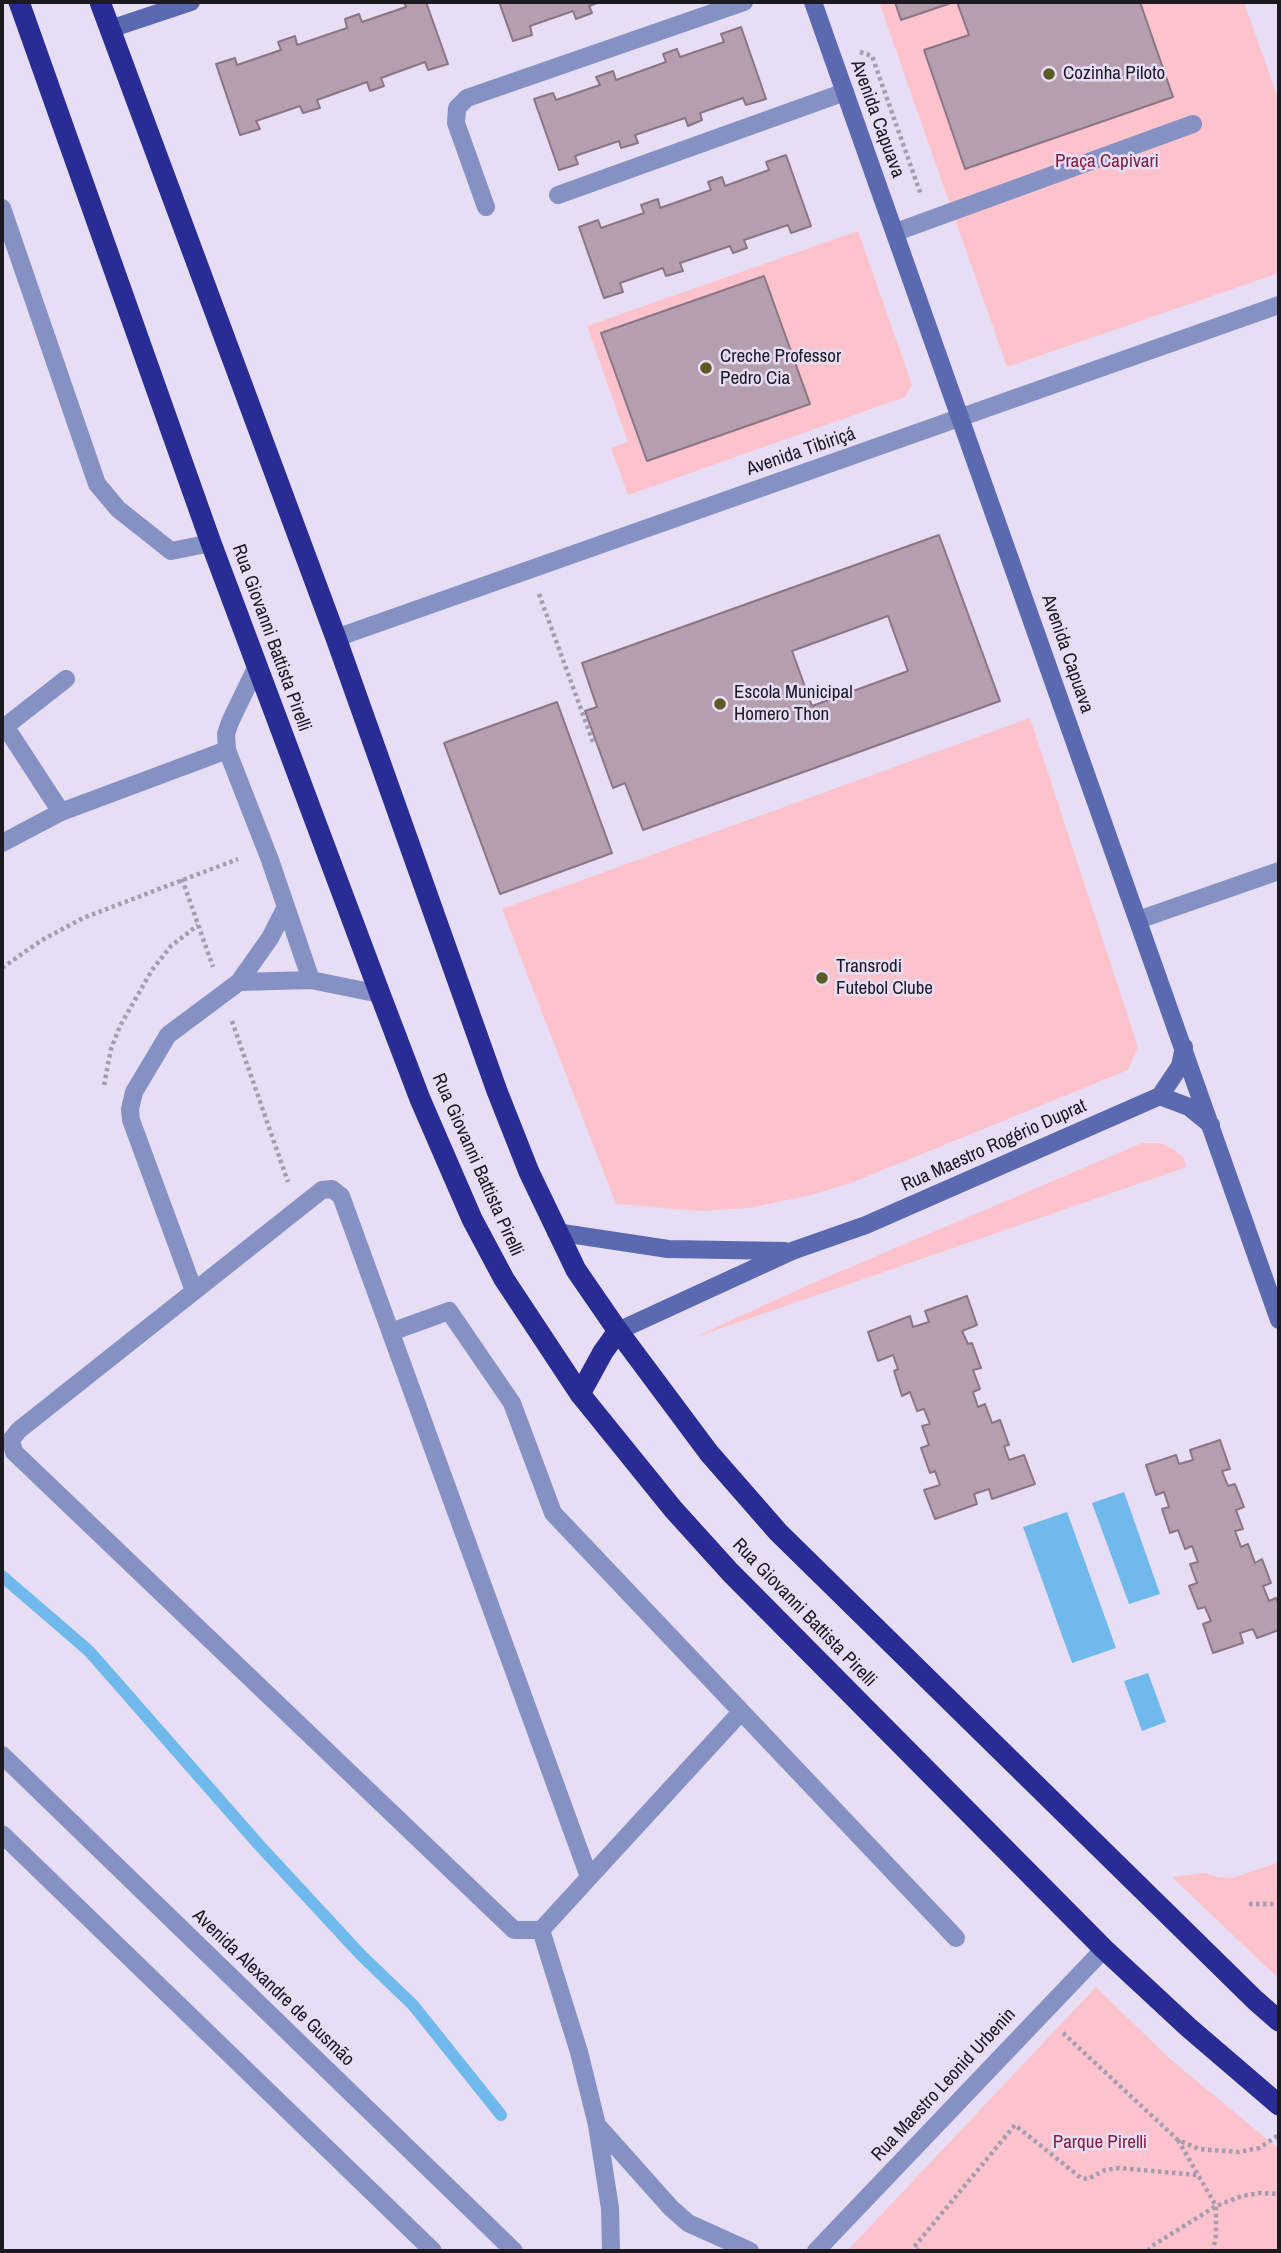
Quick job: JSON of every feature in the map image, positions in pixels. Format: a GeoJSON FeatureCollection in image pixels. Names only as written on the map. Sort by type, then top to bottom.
{"type":"FeatureCollection","features":[{"type":"Feature","properties":{"kind":"highway","name":"Rua Giovanni Battista Pirelli"},"geometry":{"type":"LineString","coordinates":[[19,2],[211,543],[380,994],[472,1219],[504,1279],[580,1394],[664,1499],[730,1572],[1104,1949],[1188,2027],[1279,2105]]}},
{"type":"Feature","properties":{"kind":"highway","name":"Rua Giovanni Battista Pirelli"},"geometry":{"type":"LineString","coordinates":[[100,2],[336,638],[497,1091],[529,1172],[576,1270],[709,1453],[778,1532],[1279,2021]]}},
{"type":"Feature","properties":{"kind":"highway"},"geometry":{"type":"LineString","coordinates":[[580,1394],[618,1331]]}},
{"type":"Feature","properties":{"kind":"street"},"geometry":{"type":"LineString","coordinates":[[110,29],[191,2]]}},
{"type":"Feature","properties":{"kind":"street"},"geometry":{"type":"LineString","coordinates":[[486,207],[456,123],[457,108],[467,98],[744,2]]}},
{"type":"Feature","properties":{"kind":"street","name":"Avenida Capuava"},"geometry":{"type":"LineString","coordinates":[[813,2],[962,417],[1279,1320]]}},
{"type":"Feature","properties":{"kind":"street"},"geometry":{"type":"LineString","coordinates":[[558,195],[845,92]]}},
{"type":"Feature","properties":{"kind":"street"},"geometry":{"type":"LineString","coordinates":[[895,232],[1193,124]]}},
{"type":"Feature","properties":{"kind":"street"},"geometry":{"type":"LineString","coordinates":[[2,208],[97,484],[118,509],[171,551],[211,543]]}},
{"type":"Feature","properties":{"kind":"street","name":"Avenida Tibiriçá"},"geometry":{"type":"LineString","coordinates":[[336,638],[1279,305]]}},
{"type":"Feature","properties":{"kind":"street"},"geometry":{"type":"LineString","coordinates":[[257,666],[229,722],[226,734],[227,750],[286,907],[310,980]]}},
{"type":"Feature","properties":{"kind":"street"},"geometry":{"type":"LineString","coordinates":[[61,812],[3,728],[66,679]]}},
{"type":"Feature","properties":{"kind":"street"},"geometry":{"type":"LineString","coordinates":[[2,844],[61,812],[227,750]]}},
{"type":"Feature","properties":{"kind":"street"},"geometry":{"type":"LineString","coordinates":[[1138,920],[1279,870]]}},
{"type":"Feature","properties":{"kind":"street"},"geometry":{"type":"LineString","coordinates":[[194,1292],[131,1120],[130,1109],[134,1092],[168,1035],[239,982],[270,938],[286,907]]}},
{"type":"Feature","properties":{"kind":"street"},"geometry":{"type":"LineString","coordinates":[[239,982],[310,980],[380,994]]}},
{"type":"Feature","properties":{"kind":"street"},"geometry":{"type":"LineString","coordinates":[[1184,1047],[1180,1066],[1160,1096],[1188,1107],[1211,1125]]}},
{"type":"Feature","properties":{"kind":"street","name":"Rua Maestro Rogério Duprat"},"geometry":{"type":"LineString","coordinates":[[618,1331],[792,1251],[866,1225],[1160,1096]]}},
{"type":"Feature","properties":{"kind":"street"},"geometry":{"type":"LineString","coordinates":[[589,1877],[341,1196],[332,1189],[322,1190],[19,1430],[11,1440],[14,1452],[514,1930],[541,1930],[741,1712]]}},
{"type":"Feature","properties":{"kind":"street","name":"Rua Maestro Rogério Duprat"},"geometry":{"type":"LineString","coordinates":[[556,1231],[668,1250],[792,1251]]}},
{"type":"Feature","properties":{"kind":"street"},"geometry":{"type":"LineString","coordinates":[[391,1332],[449,1311],[512,1403],[553,1513],[956,1938]]}},
{"type":"Feature","properties":{"kind":"street","name":"Avenida Alexandre de Gusmão"},"geometry":{"type":"LineString","coordinates":[[2,1755],[514,2251]]}},
{"type":"Feature","properties":{"kind":"street"},"geometry":{"type":"LineString","coordinates":[[2,1834],[433,2251]]}},
{"type":"Feature","properties":{"kind":"street"},"geometry":{"type":"LineString","coordinates":[[541,1930],[579,2053],[597,2125],[610,2207],[611,2251]]}},
{"type":"Feature","properties":{"kind":"street","name":"Rua Maestro Leonid Urbenin"},"geometry":{"type":"LineString","coordinates":[[816,2251],[1104,1949]]}},
{"type":"Feature","properties":{"kind":"street"},"geometry":{"type":"LineString","coordinates":[[597,2125],[671,2208],[688,2223],[750,2251]]}},
{"type":"Feature","properties":{"kind":"path"},"geometry":{"type":"LineString","coordinates":[[827,39],[872,56],[930,219]]}},
{"type":"Feature","properties":{"kind":"path"},"geometry":{"type":"LineString","coordinates":[[550,625],[594,745]]}},
{"type":"Feature","properties":{"kind":"path"},"geometry":{"type":"LineString","coordinates":[[2,968],[42,940],[83,918],[265,849]]}},
{"type":"Feature","properties":{"kind":"path"},"geometry":{"type":"LineString","coordinates":[[182,880],[298,1209]]}},
{"type":"Feature","properties":{"kind":"path"},"geometry":{"type":"LineString","coordinates":[[131,1120],[106,1109],[104,1090],[111,1049],[120,1027],[161,956],[186,932],[198,925]]}},
{"type":"Feature","properties":{"kind":"path"},"geometry":{"type":"LineString","coordinates":[[1249,1903],[1279,1903]]}},
{"type":"Feature","properties":{"kind":"path"},"geometry":{"type":"LineString","coordinates":[[1042,2013],[1178,2140],[1216,2206],[1213,2251]]}},
{"type":"Feature","properties":{"kind":"path"},"geometry":{"type":"LineString","coordinates":[[919,2251],[914,2247],[1015,2125],[1081,2178],[1088,2179],[1119,2168],[1197,2175]]}},
{"type":"Feature","properties":{"kind":"path"},"geometry":{"type":"LineString","coordinates":[[1178,2140],[1199,2149],[1238,2152],[1259,2148],[1279,2135]]}},
{"type":"Feature","properties":{"kind":"path"},"geometry":{"type":"LineString","coordinates":[[1148,2251],[1216,2206],[1242,2196],[1279,2194]]}},
{"type":"Feature","properties":{"kind":"green space","name":"Praça Capivari"},"geometry":{"type":"Polygon","coordinates":[[[879,2],[1244,2],[1279,101],[1279,273],[1007,367],[879,2]]]}},
{"type":"Feature","properties":{"kind":"green space"},"geometry":{"type":"Polygon","coordinates":[[[858,231],[912,385],[905,397],[628,495],[611,448],[628,442],[587,326],[858,231]]]}},
{"type":"Feature","properties":{"kind":"green space","name":"Transrodi Futebol Clube"},"geometry":{"type":"Polygon","coordinates":[[[1030,718],[1138,1047],[1128,1070],[851,1183],[807,1196],[749,1208],[701,1211],[616,1204],[502,909],[1030,718]]]}},
{"type":"Feature","properties":{"kind":"green space"},"geometry":{"type":"Polygon","coordinates":[[[1142,1143],[1160,1143],[1173,1149],[1183,1157],[1187,1167],[693,1338],[804,1287],[1142,1143]]]}},
{"type":"Feature","properties":{"kind":"green space"},"geometry":{"type":"Polygon","coordinates":[[[1279,1862],[1279,1979],[1172,1877],[1205,1873],[1233,1878],[1279,1862]]]}},
{"type":"Feature","properties":{"kind":"green space","name":"Parque Pirelli"},"geometry":{"type":"Polygon","coordinates":[[[1096,1987],[1170,2059],[1279,2149],[1279,2251],[847,2251],[1096,1987]]]}},
{"type":"Feature","properties":{"kind":"water"},"geometry":{"type":"Polygon","coordinates":[[[1124,1492],[1160,1594],[1129,1604],[1092,1503],[1124,1492]]]}},
{"type":"Feature","properties":{"kind":"water"},"geometry":{"type":"Polygon","coordinates":[[[1067,1512],[1116,1648],[1072,1663],[1023,1527],[1067,1512]]]}},
{"type":"Feature","properties":{"kind":"water"},"geometry":{"type":"Polygon","coordinates":[[[1148,1673],[1166,1722],[1142,1731],[1124,1681],[1148,1673]]]}},
{"type":"Feature","properties":{"kind":"building"},"geometry":{"type":"Polygon","coordinates":[[[404,2],[426,2],[448,64],[428,70],[425,62],[381,78],[384,86],[370,91],[367,82],[317,100],[320,108],[303,113],[300,106],[256,121],[260,129],[240,135],[216,64],[235,58],[237,65],[281,50],[278,42],[295,36],[297,45],[347,28],[345,19],[359,14],[362,22],[406,7],[404,2]]]}},
{"type":"Feature","properties":{"kind":"building"},"geometry":{"type":"Polygon","coordinates":[[[499,2],[600,2],[589,6],[592,13],[576,19],[573,11],[530,26],[532,35],[513,41],[499,2]]]}},
{"type":"Feature","properties":{"kind":"building"},"geometry":{"type":"Polygon","coordinates":[[[895,2],[954,2],[901,20],[895,2]]]}},
{"type":"Feature","properties":{"kind":"building","name":"Cozinha Piloto"},"geometry":{"type":"Polygon","coordinates":[[[957,2],[1140,2],[1173,97],[965,169],[924,50],[969,35],[957,2]]]}},
{"type":"Feature","properties":{"kind":"building"},"geometry":{"type":"Polygon","coordinates":[[[741,27],[766,99],[746,105],[743,98],[700,113],[702,120],[688,126],[685,118],[635,135],[638,143],[621,148],[619,141],[575,156],[578,164],[559,170],[534,99],[553,93],[556,100],[600,85],[596,77],[613,71],[616,80],[666,62],[663,54],[677,49],[680,57],[724,42],[721,34],[741,27]]]}},
{"type":"Feature","properties":{"kind":"building"},"geometry":{"type":"Polygon","coordinates":[[[786,155],[811,226],[791,233],[788,225],[744,240],[747,248],[733,253],[730,246],[680,263],[683,271],[666,276],[663,268],[620,283],[623,292],[604,298],[579,227],[598,220],[601,228],[644,213],[641,205],[658,199],[660,208],[711,190],[708,182],[722,177],[725,186],[769,170],[766,162],[786,155]]]}},
{"type":"Feature","properties":{"kind":"building","name":"Creche Professor Pedro Cia"},"geometry":{"type":"Polygon","coordinates":[[[764,276],[810,404],[647,461],[601,333],[764,276]]]}},
{"type":"Feature","properties":{"kind":"building"},"geometry":{"type":"Polygon","coordinates":[[[939,535],[1000,701],[643,830],[625,783],[613,788],[585,711],[597,707],[582,663],[939,535]],[[888,616],[792,651],[812,706],[908,671],[888,616]]]}},
{"type":"Feature","properties":{"kind":"building"},"geometry":{"type":"Polygon","coordinates":[[[557,702],[612,853],[500,894],[444,743],[557,702]]]}},
{"type":"Feature","properties":{"kind":"building"},"geometry":{"type":"Polygon","coordinates":[[[967,1296],[977,1325],[962,1331],[968,1344],[972,1343],[981,1368],[973,1370],[980,1389],[973,1392],[978,1407],[985,1404],[992,1423],[1000,1420],[1009,1445],[1004,1446],[1009,1460],[1024,1455],[1035,1484],[992,1499],[989,1489],[974,1494],[977,1504],[935,1519],[924,1490],[940,1485],[935,1471],[930,1473],[921,1448],[929,1445],[922,1426],[930,1424],[924,1409],[917,1411],[910,1392],[902,1396],[894,1371],[898,1369],[893,1355],[878,1361],[868,1332],[910,1316],[913,1327],[929,1322],[925,1311],[967,1296]]]}},
{"type":"Feature","properties":{"kind":"building"},"geometry":{"type":"Polygon","coordinates":[[[1220,1440],[1230,1469],[1222,1471],[1228,1486],[1235,1484],[1244,1507],[1236,1510],[1243,1529],[1235,1531],[1241,1547],[1248,1544],[1255,1563],[1262,1559],[1271,1583],[1263,1586],[1269,1601],[1276,1598],[1279,1606],[1279,1630],[1257,1638],[1253,1629],[1240,1633],[1243,1643],[1213,1653],[1203,1624],[1211,1621],[1205,1607],[1198,1609],[1189,1586],[1197,1583],[1190,1564],[1198,1562],[1192,1546],[1185,1549],[1178,1530],[1170,1533],[1162,1509],[1169,1507],[1164,1492],[1156,1495],[1146,1465],[1176,1455],[1179,1464],[1193,1460],[1190,1450],[1220,1440]]]}},
{"type":"Feature","properties":{"kind":"waterway"},"geometry":{"type":"LineString","coordinates":[[2,1576],[89,1651],[260,1846],[361,1955],[413,2005],[501,2115]]}},
{"type":"Feature","properties":{"kind":"place","name":"Cozinha Piloto"},"geometry":{"type":"Point","coordinates":[1049,74]}},
{"type":"Feature","properties":{"kind":"place","name":"Creche Professor Pedro Cia"},"geometry":{"type":"Point","coordinates":[706,368]}},
{"type":"Feature","properties":{"kind":"place","name":"Escola Municipal Homero Thon"},"geometry":{"type":"Point","coordinates":[720,704]}},
{"type":"Feature","properties":{"kind":"place","name":"Transrodi Futebol Clube"},"geometry":{"type":"Point","coordinates":[822,978]}}]}
